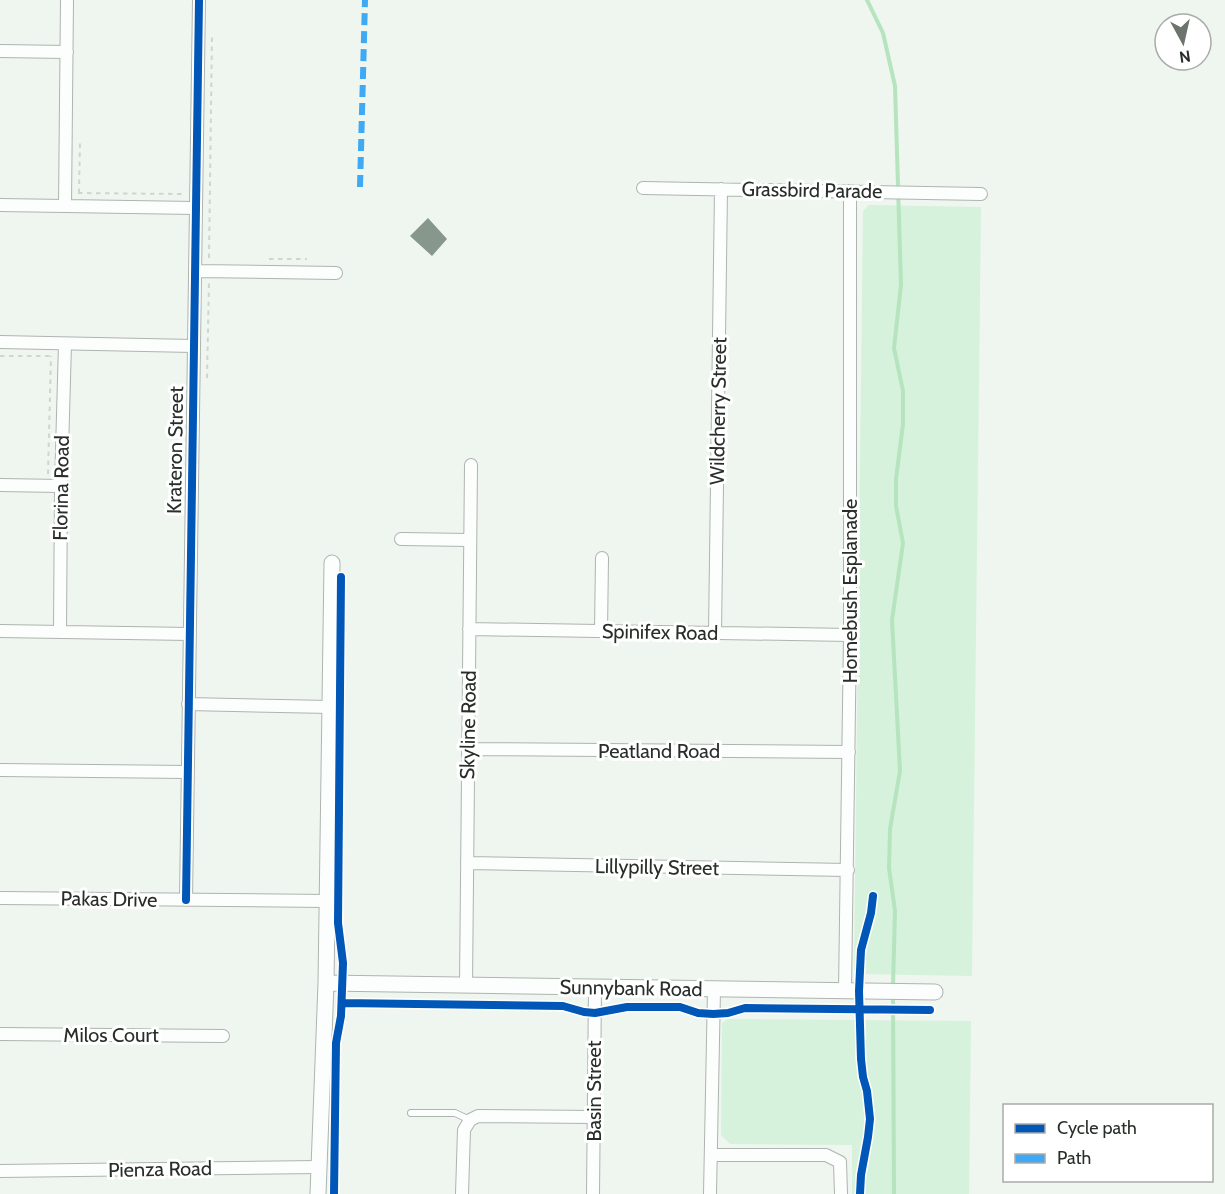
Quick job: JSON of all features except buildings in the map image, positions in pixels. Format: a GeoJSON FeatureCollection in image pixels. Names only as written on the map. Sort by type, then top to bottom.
{"type":"FeatureCollection","features":[{"type":"Feature","properties":{"kind":"street"},"geometry":{"type":"LineString","coordinates":[[65,206],[67,0]]}},
{"type":"Feature","properties":{"kind":"street","name":"Krateron Street"},"geometry":{"type":"LineString","coordinates":[[186,900],[199,0]]}},
{"type":"Feature","properties":{"kind":"street"},"geometry":{"type":"LineString","coordinates":[[0,51],[67,52]]}},
{"type":"Feature","properties":{"kind":"street","name":"Grassbird Parade"},"geometry":{"type":"LineString","coordinates":[[643,188],[981,194]]}},
{"type":"Feature","properties":{"kind":"street","name":"Wildcherry Street"},"geometry":{"type":"LineString","coordinates":[[715,633],[721,189]]}},
{"type":"Feature","properties":{"kind":"street","name":"Homebush Esplanade"},"geometry":{"type":"LineString","coordinates":[[845,991],[850,635],[850,191]]}},
{"type":"Feature","properties":{"kind":"street"},"geometry":{"type":"LineString","coordinates":[[0,205],[195,208]]}},
{"type":"Feature","properties":{"kind":"street"},"geometry":{"type":"LineString","coordinates":[[195,271],[336,273]]}},
{"type":"Feature","properties":{"kind":"street"},"geometry":{"type":"LineString","coordinates":[[0,342],[193,346]]}},
{"type":"Feature","properties":{"kind":"street","name":"Florina Road"},"geometry":{"type":"LineString","coordinates":[[60,632],[65,344]]}},
{"type":"Feature","properties":{"kind":"street","name":"Skyline Road"},"geometry":{"type":"LineString","coordinates":[[466,985],[471,465]]}},
{"type":"Feature","properties":{"kind":"street"},"geometry":{"type":"LineString","coordinates":[[0,485],[61,486]]}},
{"type":"Feature","properties":{"kind":"street"},"geometry":{"type":"LineString","coordinates":[[401,539],[470,540]]}},
{"type":"Feature","properties":{"kind":"street"},"geometry":{"type":"LineString","coordinates":[[601,631],[602,558]]}},
{"type":"Feature","properties":{"kind":"street"},"geometry":{"type":"LineString","coordinates":[[318,1194],[326,983],[332,563]]}},
{"type":"Feature","properties":{"kind":"street","name":"Spinifex Road"},"geometry":{"type":"LineString","coordinates":[[470,628],[850,635]]}},
{"type":"Feature","properties":{"kind":"street"},"geometry":{"type":"LineString","coordinates":[[0,631],[189,634]]}},
{"type":"Feature","properties":{"kind":"street"},"geometry":{"type":"LineString","coordinates":[[188,704],[330,707]]}},
{"type":"Feature","properties":{"kind":"street","name":"Peatland Road"},"geometry":{"type":"LineString","coordinates":[[468,749],[849,752]]}},
{"type":"Feature","properties":{"kind":"street"},"geometry":{"type":"LineString","coordinates":[[0,770],[187,772]]}},
{"type":"Feature","properties":{"kind":"street","name":"Lillypilly Street"},"geometry":{"type":"LineString","coordinates":[[467,863],[848,870]]}},
{"type":"Feature","properties":{"kind":"street","name":"Pakas Drive"},"geometry":{"type":"LineString","coordinates":[[0,898],[327,901]]}},
{"type":"Feature","properties":{"kind":"street","name":"Sunnybank Road"},"geometry":{"type":"LineString","coordinates":[[326,983],[935,992]]}},
{"type":"Feature","properties":{"kind":"street","name":"Basin Street"},"geometry":{"type":"LineString","coordinates":[[593,1194],[595,987]]}},
{"type":"Feature","properties":{"kind":"street"},"geometry":{"type":"LineString","coordinates":[[710,1194],[714,989]]}},
{"type":"Feature","properties":{"kind":"street","name":"Milos Court"},"geometry":{"type":"LineString","coordinates":[[0,1034],[223,1036]]}},
{"type":"Feature","properties":{"kind":"street"},"geometry":{"type":"LineString","coordinates":[[462,1194],[464,1130],[470,1120],[478,1116],[594,1117]]}},
{"type":"Feature","properties":{"kind":"street"},"geometry":{"type":"LineString","coordinates":[[711,1155],[826,1155],[840,1162],[841,1194]]}},
{"type":"Feature","properties":{"kind":"street","name":"Pienza Road"},"geometry":{"type":"LineString","coordinates":[[0,1171],[319,1167]]}},
{"type":"Feature","properties":{"kind":"lane"},"geometry":{"type":"LineString","coordinates":[[411,1113],[455,1113],[470,1120]]}},
{"type":"Feature","properties":{"kind":"path"},"geometry":{"type":"LineString","coordinates":[[79,193],[80,140]]}},
{"type":"Feature","properties":{"kind":"path"},"geometry":{"type":"LineString","coordinates":[[65,193],[183,194]]}},
{"type":"Feature","properties":{"kind":"path"},"geometry":{"type":"LineString","coordinates":[[48,476],[51,356]]}},
{"type":"Feature","properties":{"kind":"green space"},"geometry":{"type":"Polygon","coordinates":[[[869,205],[981,207],[972,976],[860,974],[854,969],[863,211],[869,205]]]}},
{"type":"Feature","properties":{"kind":"green space"},"geometry":{"type":"Polygon","coordinates":[[[728,1019],[971,1021],[969,1194],[852,1194],[852,1145],[730,1144],[721,1135],[722,1023],[728,1019]]]}},
{"type":"Feature","properties":{"kind":"waterway"},"geometry":{"type":"LineString","coordinates":[[867,0],[883,33],[895,86],[901,285],[894,348],[903,391],[903,424],[896,479],[896,506],[903,543],[892,620],[900,771],[890,829],[889,868],[895,911],[893,986]]}},
{"type":"Feature","properties":{"kind":"waterway"},"geometry":{"type":"LineString","coordinates":[[893,994],[894,1194]]}},
{"type":"Feature","properties":{"kind":"marked path"},"geometry":{"type":"LineString","coordinates":[[360,187],[365,0]]}},
{"type":"Feature","properties":{"kind":"cycle path"},"geometry":{"type":"LineString","coordinates":[[186,900],[199,0]]}},
{"type":"Feature","properties":{"kind":"cycle path"},"geometry":{"type":"LineString","coordinates":[[334,1194],[336,1043],[341,1016],[343,963],[338,923],[341,577]]}},
{"type":"Feature","properties":{"kind":"cycle path"},"geometry":{"type":"LineString","coordinates":[[860,1194],[870,1119],[861,1059],[859,991],[861,950],[873,896]]}},
{"type":"Feature","properties":{"kind":"cycle path"},"geometry":{"type":"LineString","coordinates":[[342,1003],[563,1006],[595,1013],[627,1007],[680,1007],[698,1013],[713,1014],[745,1008],[930,1010]]}}]}
